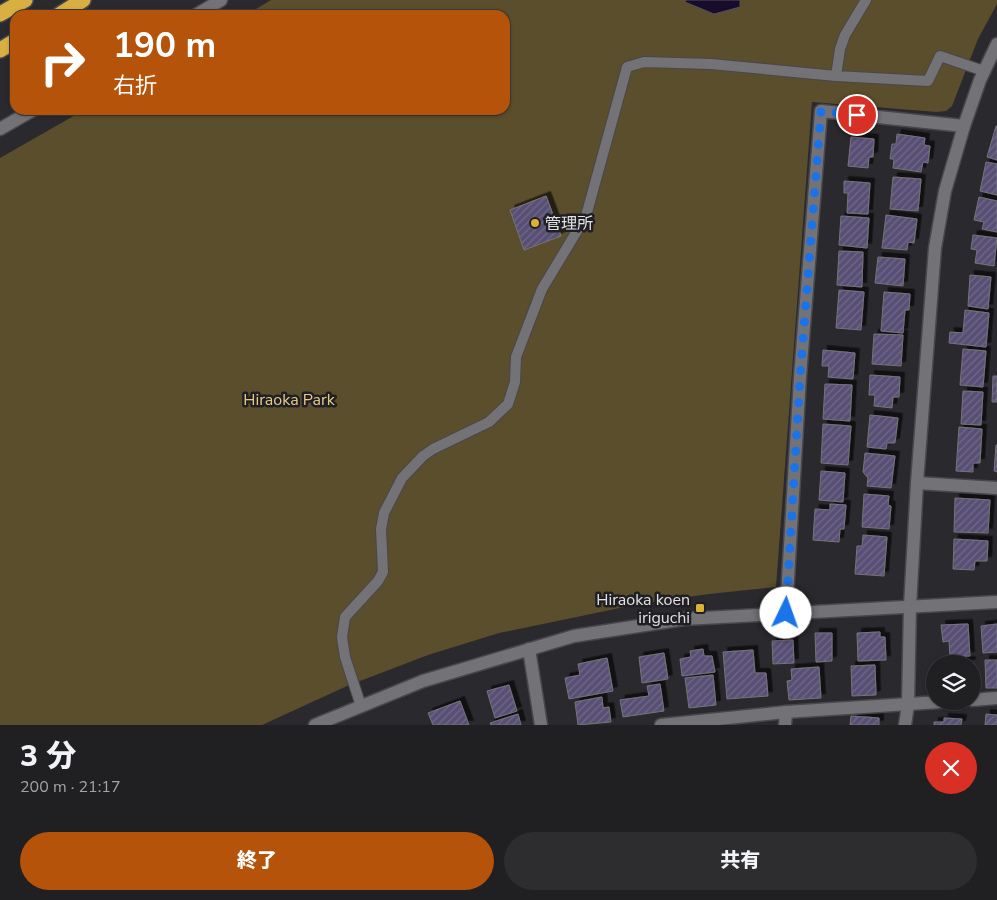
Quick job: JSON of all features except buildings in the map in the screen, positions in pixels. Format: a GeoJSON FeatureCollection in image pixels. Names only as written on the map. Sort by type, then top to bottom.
{"type":"FeatureCollection","features":[{"type":"Feature","properties":{"kind":"highway"},"geometry":{"type":"LineString","coordinates":[[0,14],[25,0]]}},
{"type":"Feature","properties":{"kind":"highway"},"geometry":{"type":"LineString","coordinates":[[67,10],[83,0]]}},
{"type":"Feature","properties":{"kind":"street"},"geometry":{"type":"LineString","coordinates":[[204,10],[221,0]]}},
{"type":"Feature","properties":{"kind":"street"},"geometry":{"type":"LineString","coordinates":[[905,725],[908,705],[910,606],[917,483],[935,248],[946,191],[964,126],[984,71],[997,44]]}},
{"type":"Feature","properties":{"kind":"street"},"geometry":{"type":"LineString","coordinates":[[786,613],[800,378],[821,111],[964,126]]}},
{"type":"Feature","properties":{"kind":"street"},"geometry":{"type":"LineString","coordinates":[[0,128],[24,115]]}},
{"type":"Feature","properties":{"kind":"street"},"geometry":{"type":"LineString","coordinates":[[917,483],[997,488]]}},
{"type":"Feature","properties":{"kind":"street"},"geometry":{"type":"LineString","coordinates":[[315,725],[423,681],[574,636],[684,619],[997,602]]}},
{"type":"Feature","properties":{"kind":"street"},"geometry":{"type":"LineString","coordinates":[[529,648],[541,725]]}},
{"type":"Feature","properties":{"kind":"street"},"geometry":{"type":"LineString","coordinates":[[981,699],[997,698]]}},
{"type":"Feature","properties":{"kind":"street"},"geometry":{"type":"LineString","coordinates":[[666,725],[785,719],[926,703]]}},
{"type":"Feature","properties":{"kind":"lane"},"geometry":{"type":"LineString","coordinates":[[836,76],[840,49],[845,36],[866,0]]}},
{"type":"Feature","properties":{"kind":"lane"},"geometry":{"type":"LineString","coordinates":[[361,706],[345,657],[342,636],[343,627],[345,617],[378,582],[383,572],[381,529],[384,513],[402,478],[423,456],[433,449],[489,422],[508,404],[515,382],[516,357],[542,289],[586,216],[628,67],[644,62],[692,63],[836,76],[928,81],[940,56],[984,71]]}},
{"type":"Feature","properties":{"kind":"green space","name":"Hiraoka Park"},"geometry":{"type":"Polygon","coordinates":[[[271,0],[997,0],[997,4],[978,39],[952,106],[946,111],[937,112],[812,102],[776,587],[639,604],[499,633],[428,655],[347,686],[262,725],[0,725],[0,158],[75,115],[510,115],[510,10],[254,10],[271,0]]]}},
{"type":"Feature","properties":{"kind":"shaded area"},"geometry":{"type":"Polygon","coordinates":[[[686,0],[740,0],[740,7],[714,14],[685,2],[686,0]]]}},
{"type":"Feature","properties":{"kind":"place","name":"管理所"},"geometry":{"type":"Point","coordinates":[535,223]}},
{"type":"Feature","properties":{"kind":"place","name":"Hiraoka koen iriguchi"},"geometry":{"type":"Point","coordinates":[700,608]}},
{"type":"Feature","properties":{"kind":"route"},"geometry":{"type":"LineString","coordinates":[[786,613],[800,378],[821,111],[857,115]]}}]}
